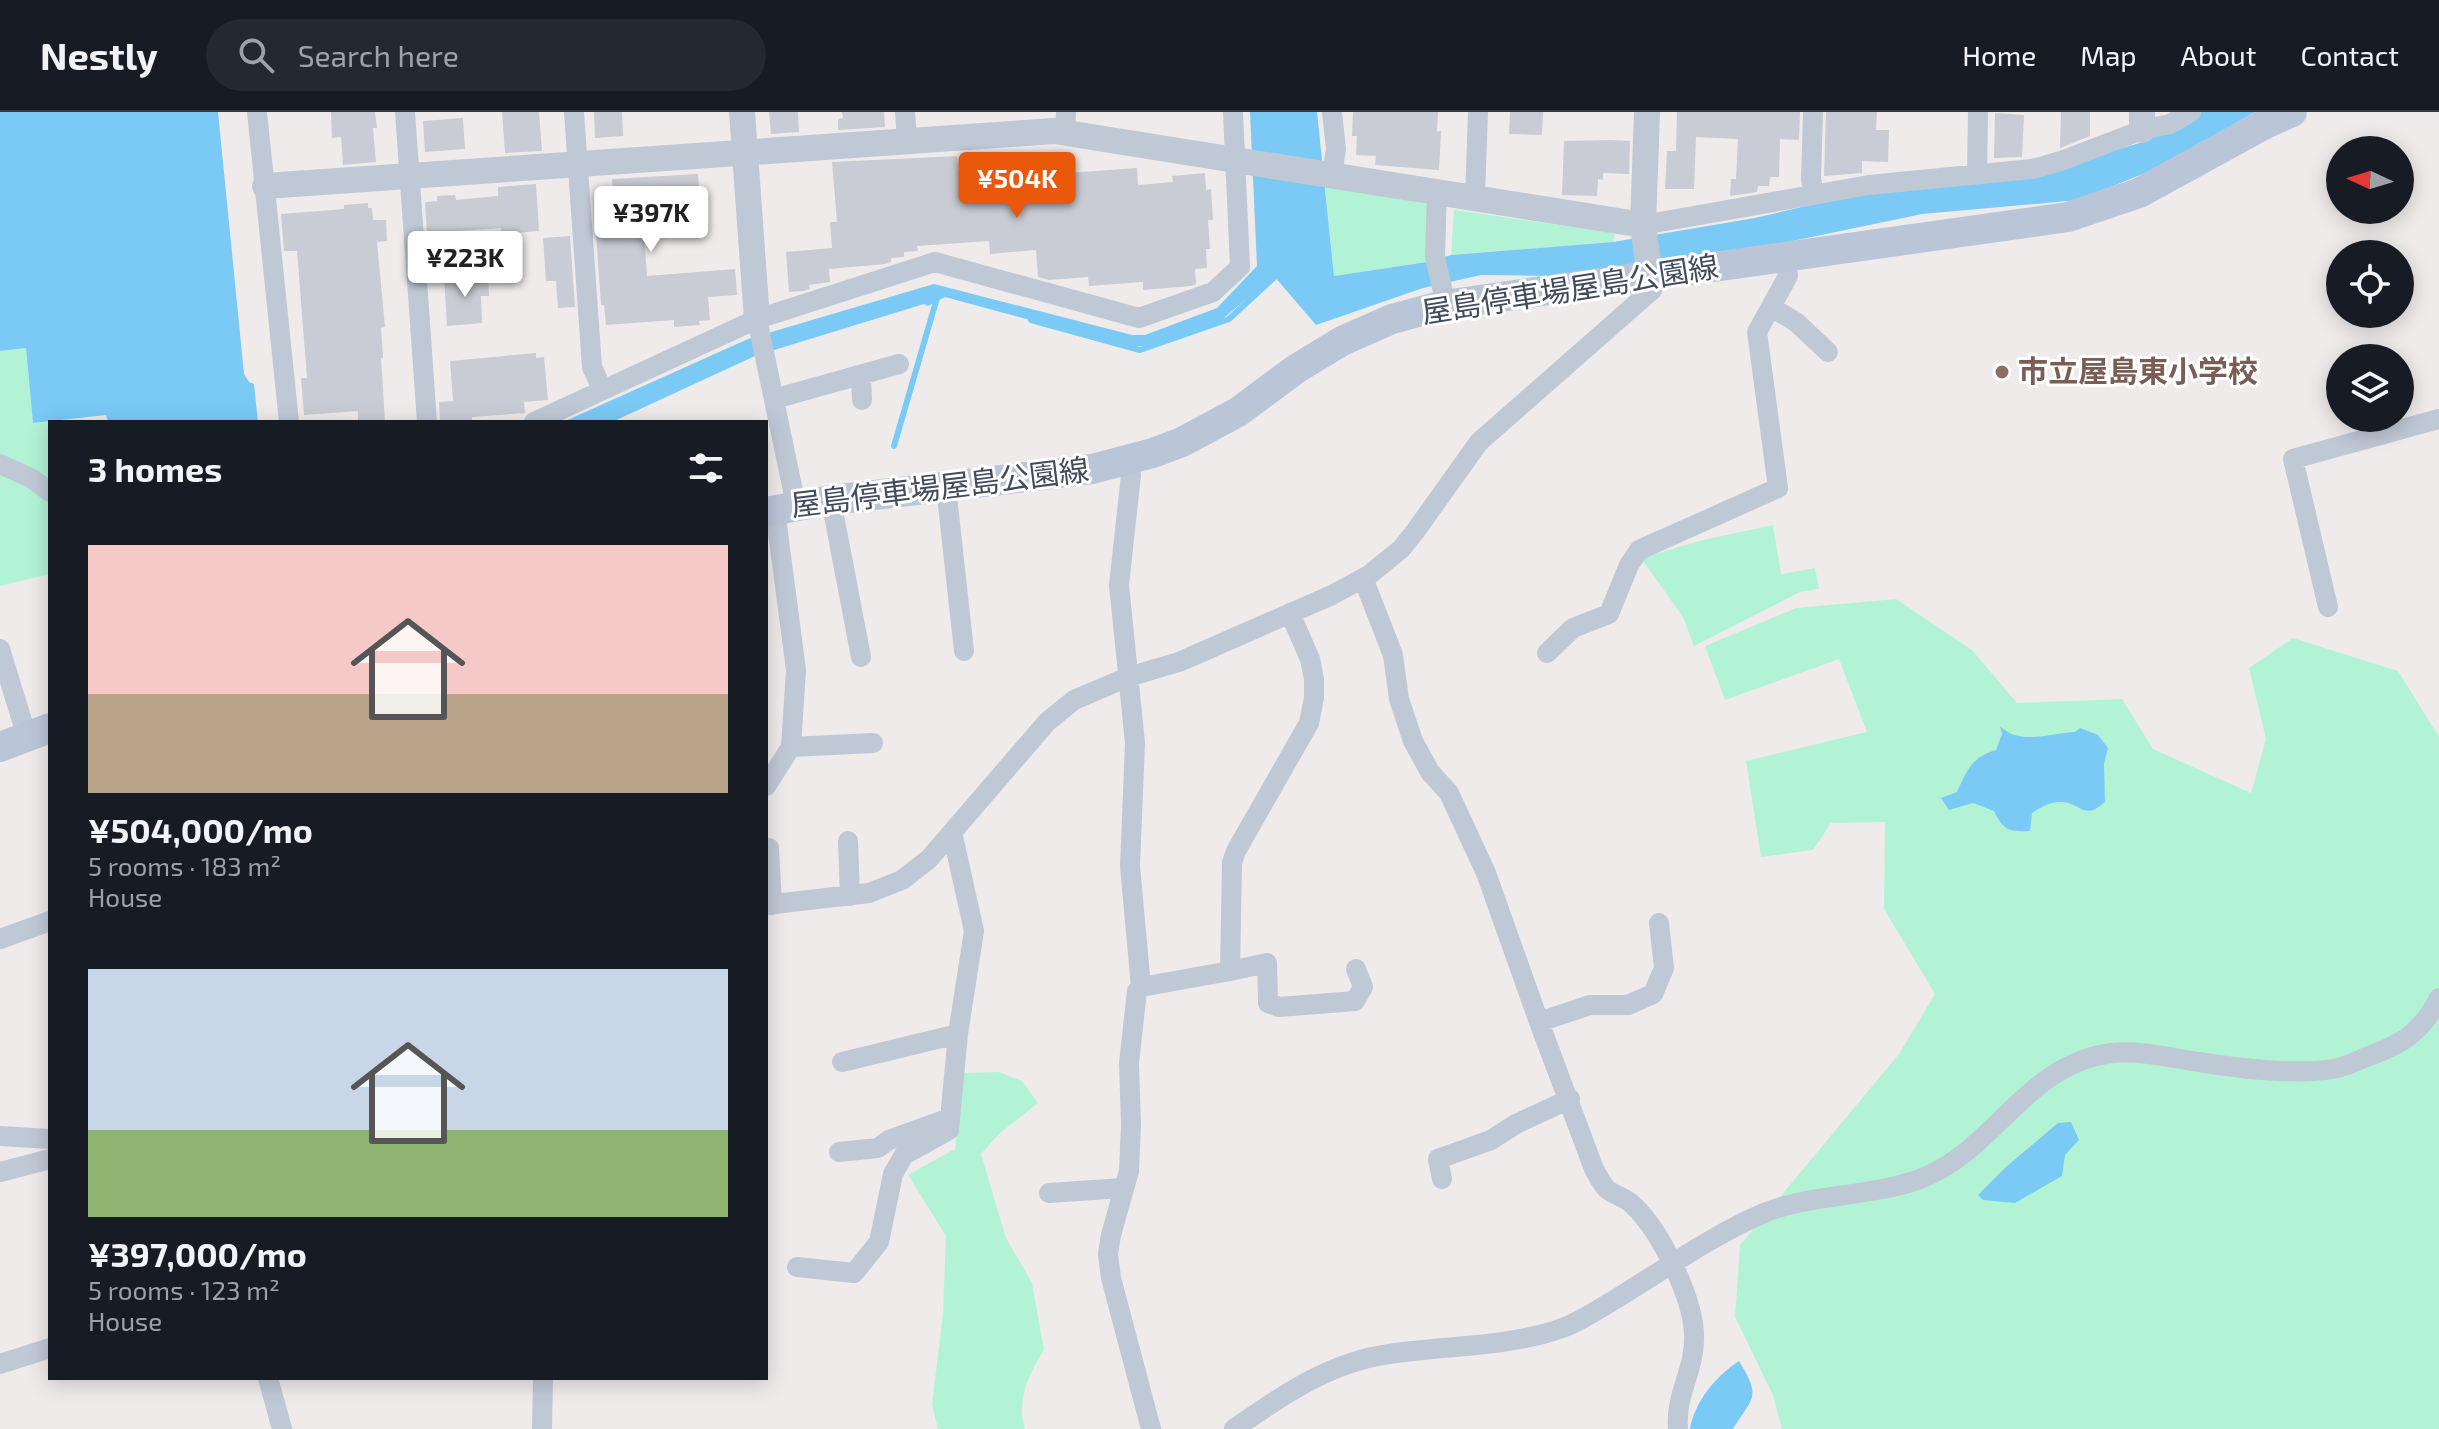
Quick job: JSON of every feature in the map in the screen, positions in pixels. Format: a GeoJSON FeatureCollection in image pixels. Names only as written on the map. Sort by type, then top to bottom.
{"type":"FeatureCollection","features":[{"type":"Feature","properties":{"kind":"main road","name":"屋島停車場屋島公園線"},"geometry":{"type":"LineString","coordinates":[[779,509],[1092,469],[1168,448],[1211,428],[1342,341],[1445,296],[1650,277],[2044,222],[2092,211],[2139,193],[2292,112]]}},
{"type":"Feature","properties":{"kind":"street"},"geometry":{"type":"LineString","coordinates":[[257,112],[289,420]]}},
{"type":"Feature","properties":{"kind":"street"},"geometry":{"type":"LineString","coordinates":[[405,112],[427,420]]}},
{"type":"Feature","properties":{"kind":"street"},"geometry":{"type":"LineString","coordinates":[[574,112],[592,367],[602,389]]}},
{"type":"Feature","properties":{"kind":"street"},"geometry":{"type":"LineString","coordinates":[[742,112],[758,326],[774,399],[779,509],[796,660],[791,747],[768,783]]}},
{"type":"Feature","properties":{"kind":"street"},"geometry":{"type":"LineString","coordinates":[[905,112],[907,140]]}},
{"type":"Feature","properties":{"kind":"street"},"geometry":{"type":"LineString","coordinates":[[538,420],[602,389],[758,326],[935,262],[1139,318],[1213,292],[1240,267],[1243,160],[1233,112]]}},
{"type":"Feature","properties":{"kind":"street"},"geometry":{"type":"LineString","coordinates":[[1327,173],[1336,149],[1332,112]]}},
{"type":"Feature","properties":{"kind":"street"},"geometry":{"type":"LineString","coordinates":[[1475,197],[1478,112]]}},
{"type":"Feature","properties":{"kind":"street"},"geometry":{"type":"LineString","coordinates":[[769,848],[769,905],[869,893],[902,880],[929,859],[1060,710],[1081,696],[1128,677],[1179,662],[1363,578],[1385,563],[1414,533],[1479,442],[1652,290],[1643,225],[1647,112]]}},
{"type":"Feature","properties":{"kind":"street"},"geometry":{"type":"LineString","coordinates":[[1813,112],[1811,179],[1814,195]]}},
{"type":"Feature","properties":{"kind":"street"},"geometry":{"type":"LineString","coordinates":[[1977,175],[1978,112]]}},
{"type":"Feature","properties":{"kind":"street"},"geometry":{"type":"LineString","coordinates":[[265,186],[1042,130],[1065,122],[1243,160],[1643,225],[1892,182],[2046,166],[2142,121],[2170,124],[2191,112]]}},
{"type":"Feature","properties":{"kind":"street"},"geometry":{"type":"LineString","coordinates":[[1437,191],[1435,257],[1445,296]]}},
{"type":"Feature","properties":{"kind":"street"},"geometry":{"type":"LineString","coordinates":[[1547,653],[1573,628],[1609,614],[1629,565],[1639,550],[1778,488],[1757,332],[1788,276],[1785,258]]}},
{"type":"Feature","properties":{"kind":"street"},"geometry":{"type":"LineString","coordinates":[[1771,307],[1796,322],[1828,352]]}},
{"type":"Feature","properties":{"kind":"street"},"geometry":{"type":"LineString","coordinates":[[774,399],[899,364]]}},
{"type":"Feature","properties":{"kind":"street"},"geometry":{"type":"LineString","coordinates":[[861,375],[862,400]]}},
{"type":"Feature","properties":{"kind":"street"},"geometry":{"type":"LineString","coordinates":[[2328,607],[2293,459],[2439,419]]}},
{"type":"Feature","properties":{"kind":"street"},"geometry":{"type":"LineString","coordinates":[[1127,461],[1131,475],[1119,585],[1135,769],[1130,866],[1141,987]]}},
{"type":"Feature","properties":{"kind":"street"},"geometry":{"type":"LineString","coordinates":[[0,464],[31,478],[48,491]]}},
{"type":"Feature","properties":{"kind":"street"},"geometry":{"type":"LineString","coordinates":[[946,487],[964,651]]}},
{"type":"Feature","properties":{"kind":"street"},"geometry":{"type":"LineString","coordinates":[[831,500],[861,657]]}},
{"type":"Feature","properties":{"kind":"street"},"geometry":{"type":"LineString","coordinates":[[1363,578],[1393,655],[1399,699],[1413,741],[1430,772],[1449,793],[1486,873],[1594,1169],[1606,1189],[1634,1204],[1666,1249],[1689,1301],[1694,1333],[1693,1367],[1679,1396],[1678,1429]]}},
{"type":"Feature","properties":{"kind":"street"},"geometry":{"type":"LineString","coordinates":[[1230,971],[1232,863],[1309,723],[1314,698],[1310,659],[1290,613]]}},
{"type":"Feature","properties":{"kind":"street"},"geometry":{"type":"LineString","coordinates":[[0,649],[26,737]]}},
{"type":"Feature","properties":{"kind":"street"},"geometry":{"type":"LineString","coordinates":[[791,747],[873,743]]}},
{"type":"Feature","properties":{"kind":"street"},"geometry":{"type":"LineString","coordinates":[[797,1267],[854,1273],[879,1242],[893,1174],[904,1155],[949,1130],[958,1034],[974,931],[952,832]]}},
{"type":"Feature","properties":{"kind":"street"},"geometry":{"type":"LineString","coordinates":[[848,841],[850,896]]}},
{"type":"Feature","properties":{"kind":"street"},"geometry":{"type":"LineString","coordinates":[[0,939],[48,922]]}},
{"type":"Feature","properties":{"kind":"street"},"geometry":{"type":"LineString","coordinates":[[1539,1022],[1590,1005],[1628,1005],[1653,994],[1664,968],[1659,923]]}},
{"type":"Feature","properties":{"kind":"street"},"geometry":{"type":"LineString","coordinates":[[1151,1429],[1111,1278],[1108,1254],[1129,1171],[1129,1063],[1137,991],[1141,987],[1267,963],[1268,1003],[1279,1007],[1355,1001],[1363,987],[1356,969]]}},
{"type":"Feature","properties":{"kind":"street"},"geometry":{"type":"LineString","coordinates":[[1234,1429],[1313,1378],[1352,1362],[1387,1354],[1490,1343],[1555,1331],[1595,1311],[1728,1230],[1767,1211],[1874,1192],[1921,1179],[1954,1163],[2016,1103],[2049,1076],[2076,1062],[2113,1053],[2284,1070],[2333,1069],[2399,1045],[2428,1020],[2439,998]]}},
{"type":"Feature","properties":{"kind":"street"},"geometry":{"type":"LineString","coordinates":[[842,1062],[958,1034]]}},
{"type":"Feature","properties":{"kind":"street"},"geometry":{"type":"LineString","coordinates":[[1442,1179],[1438,1159],[1491,1140],[1516,1124],[1570,1099]]}},
{"type":"Feature","properties":{"kind":"street"},"geometry":{"type":"LineString","coordinates":[[839,1152],[878,1148],[889,1140],[950,1118]]}},
{"type":"Feature","properties":{"kind":"street"},"geometry":{"type":"LineString","coordinates":[[0,1136],[48,1139]]}},
{"type":"Feature","properties":{"kind":"street"},"geometry":{"type":"LineString","coordinates":[[0,1172],[48,1160]]}},
{"type":"Feature","properties":{"kind":"street"},"geometry":{"type":"LineString","coordinates":[[1049,1193],[1123,1188]]}},
{"type":"Feature","properties":{"kind":"street"},"geometry":{"type":"LineString","coordinates":[[0,1364],[48,1349]]}},
{"type":"Feature","properties":{"kind":"street"},"geometry":{"type":"LineString","coordinates":[[269,1380],[282,1429]]}},
{"type":"Feature","properties":{"kind":"street"},"geometry":{"type":"LineString","coordinates":[[542,1429],[543,1380]]}},
{"type":"Feature","properties":{"kind":"green space"},"geometry":{"type":"Polygon","coordinates":[[[1325,186],[1427,204],[1427,262],[1334,276],[1325,186]]]}},
{"type":"Feature","properties":{"kind":"green space"},"geometry":{"type":"Polygon","coordinates":[[[1454,210],[1615,233],[1613,242],[1451,255],[1454,210]]]}},
{"type":"Feature","properties":{"kind":"green space"},"geometry":{"type":"Polygon","coordinates":[[[26,348],[33,423],[48,422],[48,574],[0,586],[0,351],[26,348]]]}},
{"type":"Feature","properties":{"kind":"green space"},"geometry":{"type":"Polygon","coordinates":[[[1773,525],[1781,574],[1815,568],[1819,589],[1800,592],[1694,646],[1683,617],[1641,558],[1703,540],[1773,525]]]}},
{"type":"Feature","properties":{"kind":"green space"},"geometry":{"type":"Polygon","coordinates":[[[1896,599],[1972,650],[2017,703],[2122,699],[2153,749],[2251,793],[2266,739],[2249,668],[2293,638],[2398,671],[2439,737],[2439,1429],[1782,1429],[1773,1395],[1735,1317],[1740,1245],[1899,1054],[1935,994],[1884,909],[1885,822],[1831,823],[1813,850],[1761,857],[1746,761],[1867,732],[1839,659],[1725,700],[1705,646],[1796,608],[1896,599]]]}},
{"type":"Feature","properties":{"kind":"green space"},"geometry":{"type":"Polygon","coordinates":[[[999,1072],[1022,1081],[1038,1103],[1000,1133],[981,1154],[1006,1238],[1032,1283],[1044,1350],[1033,1368],[1023,1398],[1025,1429],[938,1429],[932,1405],[943,1313],[946,1236],[908,1175],[955,1149],[962,1073],[999,1072]]]}},
{"type":"Feature","properties":{"kind":"water"},"geometry":{"type":"Polygon","coordinates":[[[0,112],[218,112],[244,374],[254,384],[258,420],[107,420],[106,415],[33,423],[26,348],[0,351],[0,112]]]}},
{"type":"Feature","properties":{"kind":"water"},"geometry":{"type":"Polygon","coordinates":[[[1250,112],[1317,112],[1334,276],[1427,262],[1451,255],[1613,242],[1755,218],[1836,199],[2098,155],[2147,141],[2200,112],[2255,112],[2155,169],[2078,200],[1922,214],[1769,246],[1554,276],[1481,275],[1423,288],[1316,325],[1274,276],[1220,321],[1144,346],[1126,346],[945,297],[928,306],[924,304],[755,356],[616,420],[567,420],[748,339],[934,284],[1132,335],[1145,335],[1217,308],[1257,266],[1250,112]]]}},
{"type":"Feature","properties":{"kind":"water"},"geometry":{"type":"Polygon","coordinates":[[[2000,726],[2016,736],[2025,737],[2075,732],[2080,728],[2098,735],[2108,748],[2104,764],[2105,802],[2087,811],[2070,803],[2046,805],[2032,813],[2030,831],[2008,828],[1994,811],[1973,803],[1949,810],[1941,798],[1957,792],[1971,765],[1981,756],[1996,750],[2002,734],[2000,726]]]}},
{"type":"Feature","properties":{"kind":"water"},"geometry":{"type":"Polygon","coordinates":[[[2071,1122],[2079,1140],[2065,1155],[2062,1176],[2015,1203],[1983,1200],[1978,1195],[2058,1123],[2071,1122]]]}},
{"type":"Feature","properties":{"kind":"water"},"geometry":{"type":"Polygon","coordinates":[[[1739,1361],[1750,1382],[1752,1396],[1733,1429],[1690,1429],[1708,1390],[1739,1361]]]}},
{"type":"Feature","properties":{"kind":"building"},"geometry":{"type":"Polygon","coordinates":[[[331,112],[375,112],[376,162],[343,165],[341,137],[332,138],[331,112]]]}},
{"type":"Feature","properties":{"kind":"building"},"geometry":{"type":"Polygon","coordinates":[[[502,112],[539,112],[542,151],[505,153],[502,112]]]}},
{"type":"Feature","properties":{"kind":"building"},"geometry":{"type":"Polygon","coordinates":[[[594,112],[622,112],[623,136],[595,138],[594,112]]]}},
{"type":"Feature","properties":{"kind":"building"},"geometry":{"type":"Polygon","coordinates":[[[769,112],[798,112],[799,132],[771,134],[769,112]]]}},
{"type":"Feature","properties":{"kind":"building"},"geometry":{"type":"Polygon","coordinates":[[[842,112],[884,112],[885,127],[838,130],[842,112]]]}},
{"type":"Feature","properties":{"kind":"building"},"geometry":{"type":"Polygon","coordinates":[[[1353,112],[1438,112],[1437,131],[1441,131],[1439,170],[1375,165],[1376,156],[1356,155],[1357,136],[1352,136],[1353,112]]]}},
{"type":"Feature","properties":{"kind":"building"},"geometry":{"type":"Polygon","coordinates":[[[1510,112],[1543,112],[1542,135],[1509,134],[1510,112]]]}},
{"type":"Feature","properties":{"kind":"building"},"geometry":{"type":"Polygon","coordinates":[[[1677,112],[1800,112],[1799,140],[1780,139],[1779,177],[1770,177],[1769,186],[1758,186],[1757,192],[1730,196],[1731,179],[1736,179],[1738,139],[1696,137],[1694,189],[1665,189],[1667,151],[1676,151],[1677,112]]]}},
{"type":"Feature","properties":{"kind":"building"},"geometry":{"type":"Polygon","coordinates":[[[1826,112],[1877,112],[1876,130],[1889,130],[1888,162],[1862,161],[1862,173],[1824,176],[1826,112]]]}},
{"type":"Feature","properties":{"kind":"building"},"geometry":{"type":"Polygon","coordinates":[[[2061,112],[2090,112],[2090,136],[2060,148],[2061,112]]]}},
{"type":"Feature","properties":{"kind":"building"},"geometry":{"type":"Polygon","coordinates":[[[1995,113],[2024,115],[2022,157],[1994,158],[1995,113]]]}},
{"type":"Feature","properties":{"kind":"building"},"geometry":{"type":"Polygon","coordinates":[[[463,118],[465,149],[425,152],[423,121],[463,118]]]}},
{"type":"Feature","properties":{"kind":"building"},"geometry":{"type":"Polygon","coordinates":[[[1564,141],[1630,141],[1629,174],[1603,173],[1603,180],[1598,179],[1597,196],[1562,195],[1564,141]]]}},
{"type":"Feature","properties":{"kind":"building"},"geometry":{"type":"Polygon","coordinates":[[[957,156],[958,170],[1020,165],[1020,169],[1066,166],[1067,173],[1137,168],[1138,185],[1173,182],[1172,176],[1205,173],[1206,190],[1211,189],[1213,220],[1208,220],[1210,249],[1206,249],[1207,268],[1195,269],[1196,284],[1191,286],[1143,290],[1143,282],[1089,286],[1088,277],[1049,280],[1038,277],[1036,250],[990,254],[989,241],[917,246],[918,251],[904,252],[904,257],[891,258],[891,262],[885,264],[829,269],[830,282],[789,292],[786,252],[832,248],[830,222],[837,222],[832,162],[957,156]]]}},
{"type":"Feature","properties":{"kind":"building"},"geometry":{"type":"Polygon","coordinates":[[[698,174],[701,217],[671,219],[672,222],[659,223],[660,234],[644,235],[647,276],[735,269],[737,295],[708,297],[710,320],[699,321],[700,325],[674,327],[674,320],[606,325],[604,305],[601,305],[595,220],[599,219],[598,198],[613,197],[612,179],[698,174]]]}},
{"type":"Feature","properties":{"kind":"building"},"geometry":{"type":"Polygon","coordinates":[[[536,184],[539,231],[501,234],[501,228],[427,233],[425,202],[437,201],[437,196],[455,195],[456,200],[498,196],[498,187],[536,184]]]}},
{"type":"Feature","properties":{"kind":"building"},"geometry":{"type":"Polygon","coordinates":[[[368,203],[368,208],[372,208],[373,220],[386,220],[387,241],[377,242],[385,327],[381,328],[385,420],[358,420],[358,411],[304,415],[301,378],[307,378],[297,251],[284,251],[281,214],[344,209],[344,205],[368,203]]]}},
{"type":"Feature","properties":{"kind":"building"},"geometry":{"type":"Polygon","coordinates":[[[570,236],[575,307],[558,308],[556,281],[546,281],[543,238],[570,236]]]}},
{"type":"Feature","properties":{"kind":"building"},"geometry":{"type":"Polygon","coordinates":[[[488,275],[489,296],[481,296],[482,323],[447,326],[444,278],[488,275]]]}},
{"type":"Feature","properties":{"kind":"building"},"geometry":{"type":"Polygon","coordinates":[[[536,353],[536,358],[544,357],[548,400],[524,402],[525,413],[472,417],[472,420],[440,420],[439,402],[453,401],[450,361],[536,353]]]}},
{"type":"Feature","properties":{"kind":"waterway"},"geometry":{"type":"LineString","coordinates":[[1031,320],[1140,350],[1229,319],[1280,272]]}},
{"type":"Feature","properties":{"kind":"waterway"},"geometry":{"type":"LineString","coordinates":[[894,446],[937,298]]}},
{"type":"Feature","properties":{"kind":"place","name":"市立屋島東小学校"},"geometry":{"type":"Point","coordinates":[2002,372]}}]}
